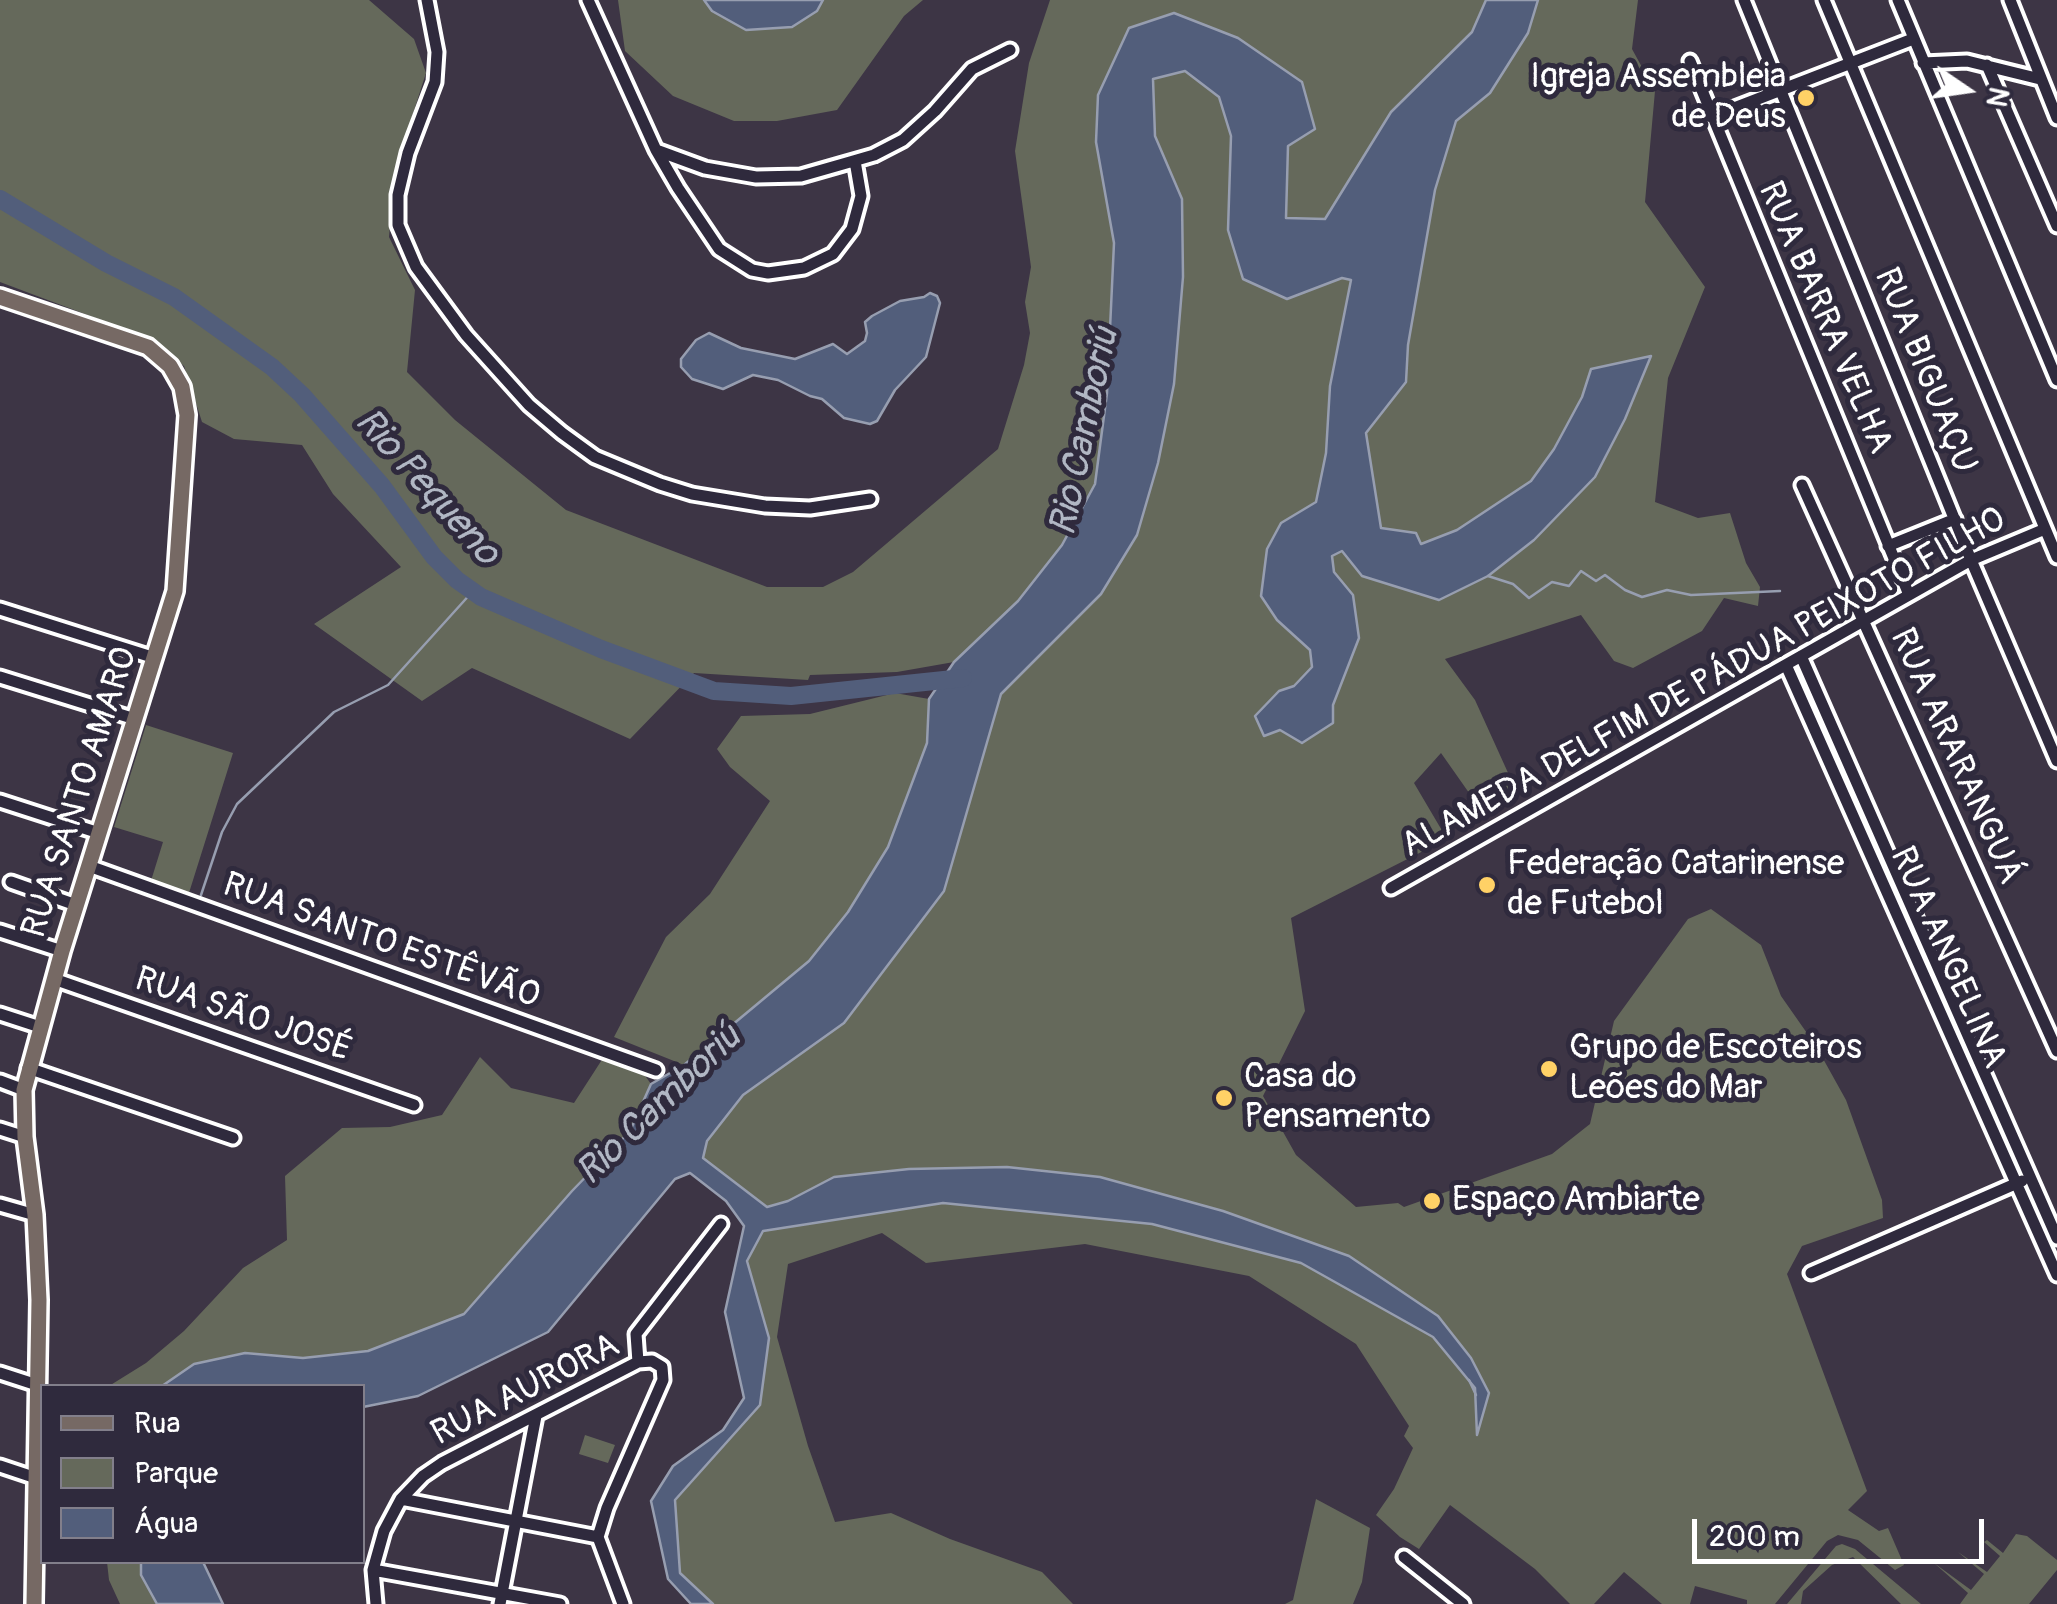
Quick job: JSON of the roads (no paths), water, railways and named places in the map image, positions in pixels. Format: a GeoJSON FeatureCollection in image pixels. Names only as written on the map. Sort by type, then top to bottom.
{"type":"FeatureCollection","features":[{"type":"Feature","properties":{"kind":"main road","name":"RUA SANTO AMARO"},"geometry":{"type":"LineString","coordinates":[[0,297],[148,347],[170,366],[182,387],[187,415],[175,591],[62,950],[24,1090],[39,1300],[34,1604]]}},
{"type":"Feature","properties":{"kind":"street"},"geometry":{"type":"LineString","coordinates":[[427,0],[437,52],[435,82],[408,153],[398,195],[398,226],[416,267],[466,335],[529,405],[595,457],[692,494],[766,506],[810,508],[870,500]]}},
{"type":"Feature","properties":{"kind":"street"},"geometry":{"type":"LineString","coordinates":[[588,0],[656,150],[719,249],[752,270],[768,273],[804,268],[834,254],[852,228],[860,196],[856,160]]}},
{"type":"Feature","properties":{"kind":"street","name":"RUA BIGUAÇU"},"geometry":{"type":"LineString","coordinates":[[1744,0],[2057,761]]}},
{"type":"Feature","properties":{"kind":"street"},"geometry":{"type":"LineString","coordinates":[[1824,0],[2057,557]]}},
{"type":"Feature","properties":{"kind":"street"},"geometry":{"type":"LineString","coordinates":[[1898,0],[2057,380]]}},
{"type":"Feature","properties":{"kind":"street"},"geometry":{"type":"LineString","coordinates":[[2010,0],[2057,118]]}},
{"type":"Feature","properties":{"kind":"street"},"geometry":{"type":"LineString","coordinates":[[1711,117],[1912,39]]}},
{"type":"Feature","properties":{"kind":"street"},"geometry":{"type":"LineString","coordinates":[[656,150],[705,168],[756,178],[802,176],[904,140],[972,69],[1010,50]]}},
{"type":"Feature","properties":{"kind":"street"},"geometry":{"type":"LineString","coordinates":[[1923,63],[1960,60],[2040,80]]}},
{"type":"Feature","properties":{"kind":"street","name":"RUA BARRA VELHA"},"geometry":{"type":"LineString","coordinates":[[1690,61],[1909,595]]}},
{"type":"Feature","properties":{"kind":"street"},"geometry":{"type":"LineString","coordinates":[[1987,64],[2057,226]]}},
{"type":"Feature","properties":{"kind":"street","name":"RUA ARARANGUÁ"},"geometry":{"type":"LineString","coordinates":[[1802,485],[2057,1051]]}},
{"type":"Feature","properties":{"kind":"street"},"geometry":{"type":"LineString","coordinates":[[1888,546],[1955,519]]}},
{"type":"Feature","properties":{"kind":"street","name":"ALAMEDA DELFIM DE PÁDUA PEIXOTO FILHO"},"geometry":{"type":"LineString","coordinates":[[1390,888],[1972,560],[2045,529]]}},
{"type":"Feature","properties":{"kind":"street"},"geometry":{"type":"LineString","coordinates":[[0,609],[155,658]]}},
{"type":"Feature","properties":{"kind":"street","name":"RUA ANGELINA"},"geometry":{"type":"LineString","coordinates":[[1801,656],[2056,1235]]}},
{"type":"Feature","properties":{"kind":"street","name":"RUA ANGELINA"},"geometry":{"type":"LineString","coordinates":[[1786,665],[2057,1274]]}},
{"type":"Feature","properties":{"kind":"street"},"geometry":{"type":"LineString","coordinates":[[0,676],[134,720]]}},
{"type":"Feature","properties":{"kind":"street"},"geometry":{"type":"LineString","coordinates":[[0,801],[99,833]]}},
{"type":"Feature","properties":{"kind":"street","name":"RUA SANTO ESTÊVÃO"},"geometry":{"type":"LineString","coordinates":[[88,866],[656,1070]]}},
{"type":"Feature","properties":{"kind":"street"},"geometry":{"type":"LineString","coordinates":[[10,882],[76,906]]}},
{"type":"Feature","properties":{"kind":"street"},"geometry":{"type":"LineString","coordinates":[[0,930],[62,950]]}},
{"type":"Feature","properties":{"kind":"street","name":"RUA SÃO JOSÉ"},"geometry":{"type":"LineString","coordinates":[[54,979],[414,1106]]}},
{"type":"Feature","properties":{"kind":"street"},"geometry":{"type":"LineString","coordinates":[[0,1014],[40,1027]]}},
{"type":"Feature","properties":{"kind":"street"},"geometry":{"type":"LineString","coordinates":[[1956,1048],[1971,1042]]}},
{"type":"Feature","properties":{"kind":"street"},"geometry":{"type":"LineString","coordinates":[[28,1068],[233,1138]]}},
{"type":"Feature","properties":{"kind":"street"},"geometry":{"type":"LineString","coordinates":[[0,1081],[24,1090]]}},
{"type":"Feature","properties":{"kind":"street"},"geometry":{"type":"LineString","coordinates":[[0,1129],[25,1137]]}},
{"type":"Feature","properties":{"kind":"street"},"geometry":{"type":"LineString","coordinates":[[1812,1273],[2030,1177]]}},
{"type":"Feature","properties":{"kind":"street"},"geometry":{"type":"LineString","coordinates":[[0,1205],[35,1215]]}},
{"type":"Feature","properties":{"kind":"street"},"geometry":{"type":"LineString","coordinates":[[638,1362],[636,1334],[721,1224]]}},
{"type":"Feature","properties":{"kind":"street","name":"RUA AURORA"},"geometry":{"type":"LineString","coordinates":[[376,1604],[373,1570],[384,1531],[402,1499],[423,1476],[638,1362],[658,1363],[664,1372],[663,1380],[606,1508],[598,1538]]}},
{"type":"Feature","properties":{"kind":"street"},"geometry":{"type":"LineString","coordinates":[[0,1373],[37,1385]]}},
{"type":"Feature","properties":{"kind":"street"},"geometry":{"type":"LineString","coordinates":[[501,1599],[536,1416]]}},
{"type":"Feature","properties":{"kind":"street"},"geometry":{"type":"LineString","coordinates":[[0,1466],[36,1478]]}},
{"type":"Feature","properties":{"kind":"street"},"geometry":{"type":"LineString","coordinates":[[402,1499],[598,1538],[623,1604]]}},
{"type":"Feature","properties":{"kind":"street"},"geometry":{"type":"LineString","coordinates":[[1404,1557],[1462,1604]]}},
{"type":"Feature","properties":{"kind":"street"},"geometry":{"type":"LineString","coordinates":[[373,1570],[501,1599],[560,1604]]}},
{"type":"Feature","properties":{"kind":"water"},"geometry":{"type":"Polygon","coordinates":[[[704,0],[823,0],[817,11],[792,27],[746,30],[712,11],[704,0]]]}},
{"type":"Feature","properties":{"kind":"water","name":"Rio Camboriú"},"geometry":{"type":"Polygon","coordinates":[[[1486,0],[1538,0],[1528,33],[1490,93],[1456,121],[1435,190],[1408,345],[1406,382],[1366,433],[1381,528],[1416,533],[1421,544],[1457,530],[1531,481],[1554,449],[1582,397],[1591,369],[1651,356],[1595,477],[1534,540],[1488,576],[1439,600],[1362,576],[1342,551],[1332,556],[1334,572],[1353,595],[1359,638],[1333,705],[1333,723],[1302,743],[1280,730],[1264,736],[1255,716],[1279,691],[1294,686],[1312,667],[1310,650],[1277,620],[1261,596],[1267,549],[1281,523],[1316,502],[1326,453],[1330,386],[1351,280],[1342,278],[1287,299],[1243,279],[1228,230],[1231,136],[1219,97],[1185,71],[1153,79],[1155,136],[1182,199],[1183,277],[1174,384],[1158,463],[1137,535],[1101,594],[1001,694],[944,891],[844,1023],[743,1095],[707,1141],[703,1158],[767,1207],[788,1201],[834,1177],[909,1169],[1007,1167],[1100,1177],[1223,1211],[1349,1256],[1438,1316],[1471,1358],[1489,1393],[1477,1435],[1475,1388],[1433,1337],[1301,1263],[1152,1224],[943,1203],[763,1231],[747,1261],[769,1338],[760,1405],[675,1500],[680,1573],[713,1604],[691,1604],[668,1579],[651,1501],[673,1466],[723,1430],[744,1398],[725,1312],[744,1226],[726,1201],[690,1173],[675,1179],[548,1332],[418,1396],[365,1407],[365,1384],[165,1384],[194,1364],[245,1353],[303,1358],[368,1351],[464,1314],[630,1131],[651,1084],[684,1065],[809,961],[848,912],[888,847],[927,743],[929,699],[954,662],[1018,601],[1062,545],[1095,484],[1107,393],[1114,243],[1096,142],[1098,95],[1129,28],[1174,13],[1238,38],[1302,82],[1315,129],[1288,146],[1286,218],[1325,219],[1391,112],[1472,32],[1486,0]]]}},
{"type":"Feature","properties":{"kind":"water"},"geometry":{"type":"Polygon","coordinates":[[[930,293],[940,303],[926,357],[895,390],[877,421],[870,424],[844,418],[822,399],[778,380],[753,375],[723,389],[692,379],[681,367],[681,359],[696,340],[709,333],[741,348],[795,359],[833,344],[847,354],[865,341],[865,322],[872,316],[900,301],[930,293]]]}},
{"type":"Feature","properties":{"kind":"water"},"geometry":{"type":"Polygon","coordinates":[[[141,1564],[204,1564],[223,1604],[157,1604],[141,1575],[141,1564]]]}},
{"type":"Feature","properties":{"kind":"waterway","name":"Rio Pequeno"},"geometry":{"type":"LineString","coordinates":[[0,199],[106,263],[174,297],[272,367],[302,395],[382,486],[434,557],[481,597],[601,649],[714,691],[791,696],[963,678]]}},
{"type":"Feature","properties":{"kind":"waterway"},"geometry":{"type":"LineString","coordinates":[[1488,576],[1513,584],[1529,598],[1552,582],[1569,586],[1581,571],[1596,581],[1605,575],[1642,597],[1667,590],[1691,595],[1780,591]]}},
{"type":"Feature","properties":{"kind":"waterway"},"geometry":{"type":"LineString","coordinates":[[201,895],[222,832],[237,804],[334,712],[388,685],[473,591]]}},
{"type":"Feature","properties":{"kind":"waterway"},"geometry":{"type":"LineString","coordinates":[[1469,1380],[1476,1395]]}},
{"type":"Feature","properties":{"kind":"place","name":"Igreja Assembleia de Deus"},"geometry":{"type":"Point","coordinates":[1806,98]}},
{"type":"Feature","properties":{"kind":"place","name":"Federação Catarinense de Futebol"},"geometry":{"type":"Point","coordinates":[1487,885]}},
{"type":"Feature","properties":{"kind":"place","name":"Grupo de Escoteiros Leões do Mar"},"geometry":{"type":"Point","coordinates":[1549,1069]}},
{"type":"Feature","properties":{"kind":"place","name":"Casa do Pensamento"},"geometry":{"type":"Point","coordinates":[1224,1098]}},
{"type":"Feature","properties":{"kind":"place","name":"Espaço Ambiarte"},"geometry":{"type":"Point","coordinates":[1432,1201]}}]}
